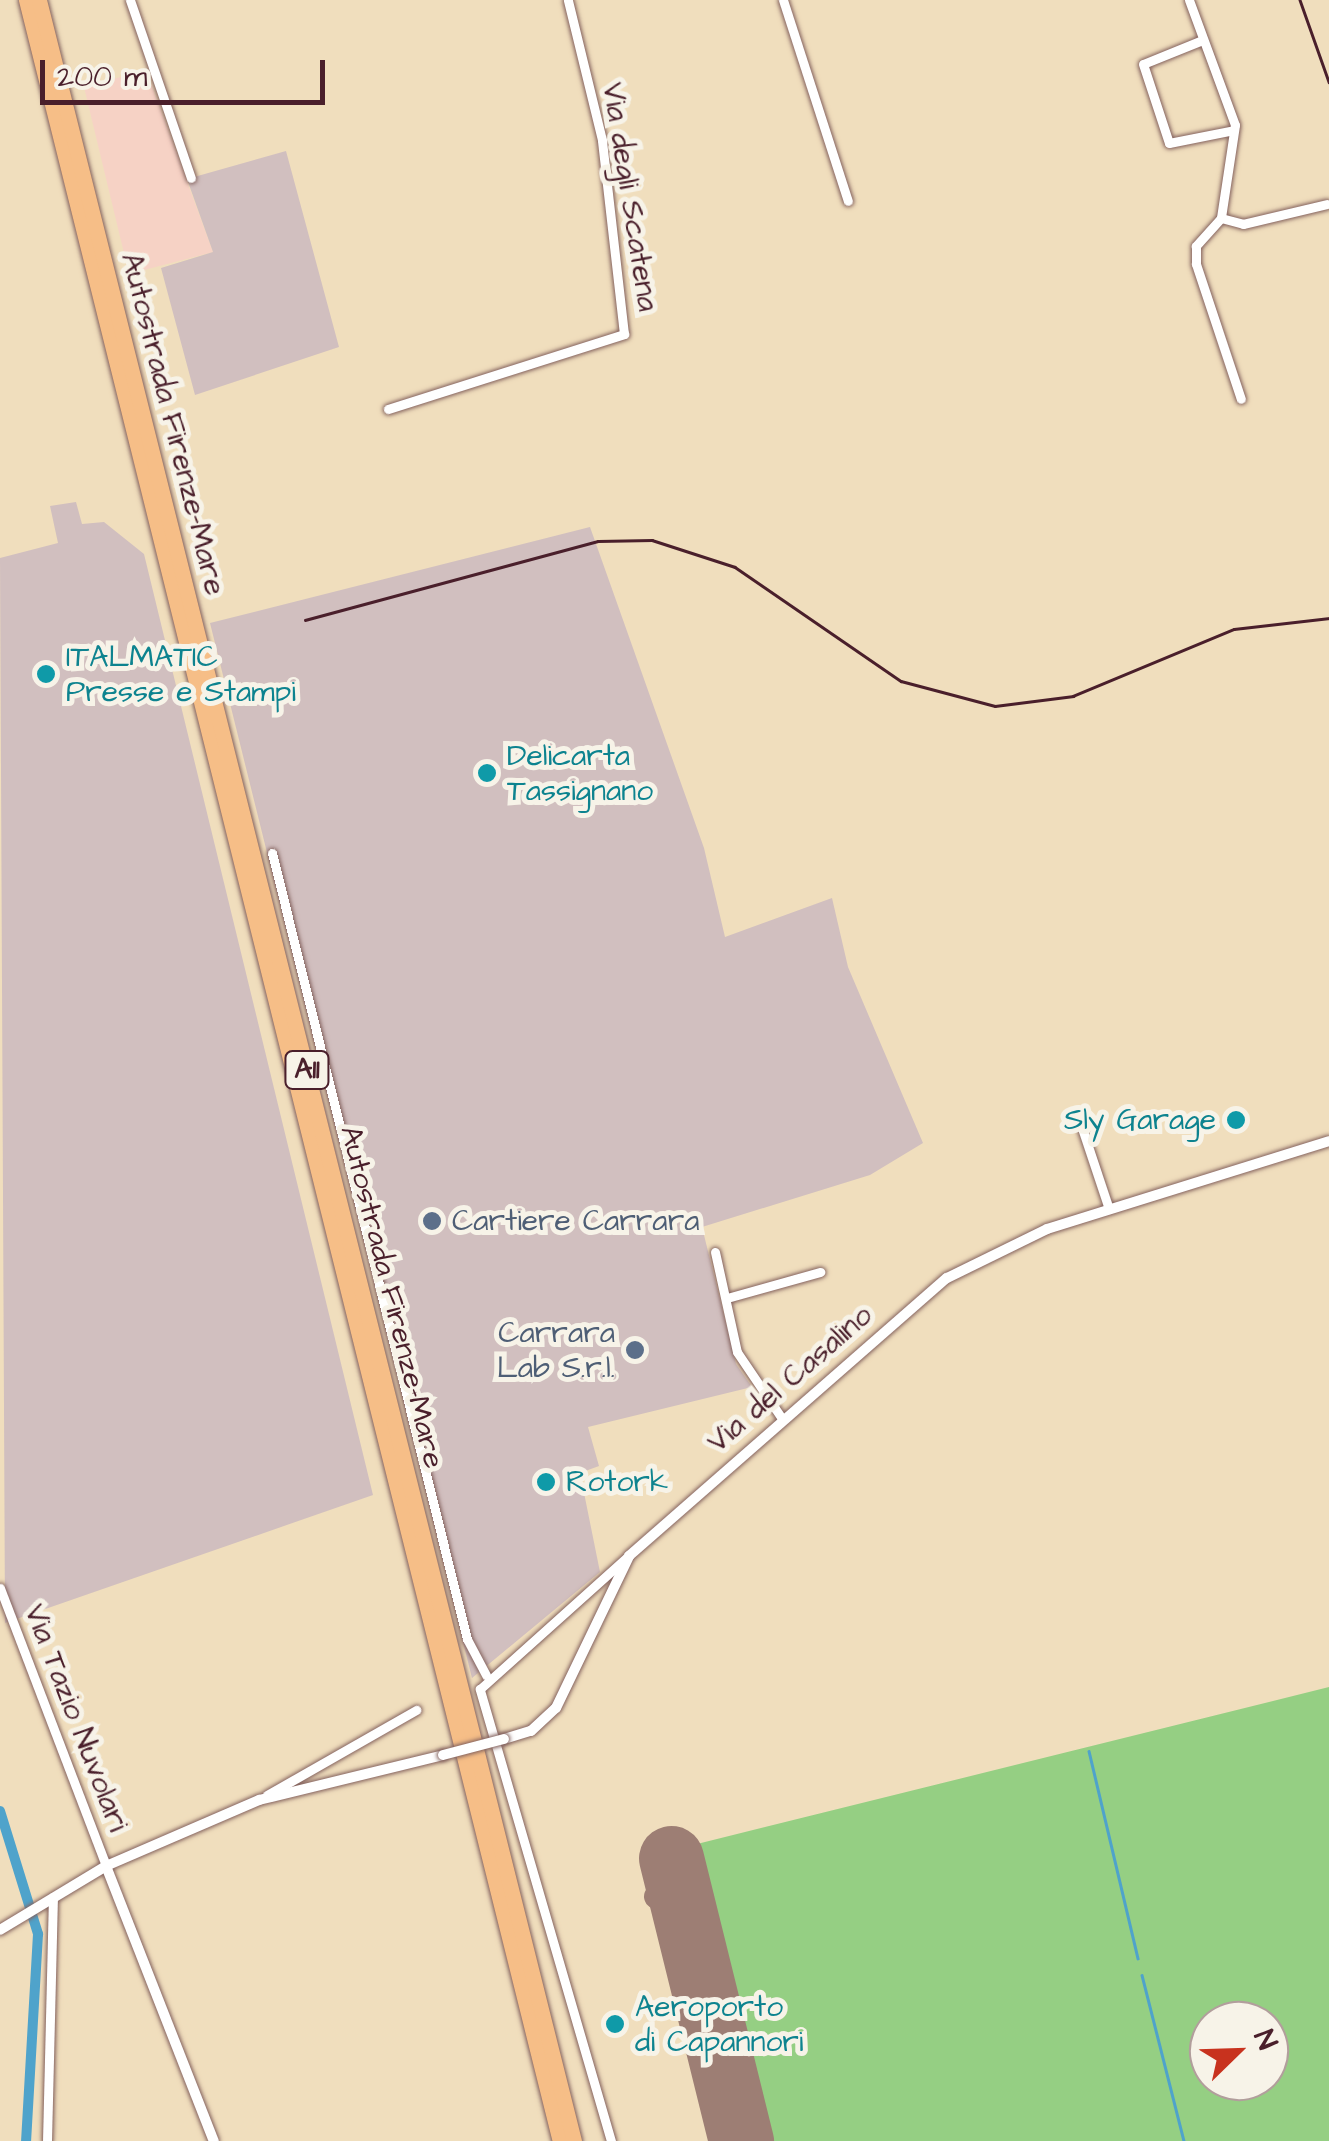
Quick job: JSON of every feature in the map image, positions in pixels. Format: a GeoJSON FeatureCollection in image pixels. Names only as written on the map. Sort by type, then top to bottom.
{"type":"FeatureCollection","features":[{"type":"Feature","properties":{"kind":"highway","name":"Autostrada Firenze-Mare"},"geometry":{"type":"LineString","coordinates":[[26,0],[560,2141]]}},
{"type":"Feature","properties":{"kind":"highway","name":"Autostrada Firenze-Mare"},"geometry":{"type":"LineString","coordinates":[[39,0],[574,2141]]}},
{"type":"Feature","properties":{"kind":"street"},"geometry":{"type":"LineString","coordinates":[[130,0],[191,178]]}},
{"type":"Feature","properties":{"kind":"street","name":"Via degli Scatena"},"geometry":{"type":"LineString","coordinates":[[388,409],[624,334],[602,140],[568,0]]}},
{"type":"Feature","properties":{"kind":"street"},"geometry":{"type":"LineString","coordinates":[[783,0],[848,202]]}},
{"type":"Feature","properties":{"kind":"street"},"geometry":{"type":"LineString","coordinates":[[1189,0],[1200,41],[1224,85],[1234,130],[1221,218],[1196,246],[1196,264],[1241,399]]}},
{"type":"Feature","properties":{"kind":"street"},"geometry":{"type":"LineString","coordinates":[[1200,41],[1143,64],[1168,143],[1234,130]]}},
{"type":"Feature","properties":{"kind":"street"},"geometry":{"type":"LineString","coordinates":[[1221,218],[1244,224],[1328,206]]}},
{"type":"Feature","properties":{"kind":"street"},"geometry":{"type":"LineString","coordinates":[[272,853],[467,1639],[486,1675],[487,1720],[540,1871],[611,2141]]}},
{"type":"Feature","properties":{"kind":"street"},"geometry":{"type":"LineString","coordinates":[[1082,1128],[1109,1210]]}},
{"type":"Feature","properties":{"kind":"street","name":"Via del Casalino"},"geometry":{"type":"LineString","coordinates":[[0,1930],[106,1866],[259,1800],[532,1731],[556,1708],[628,1556],[947,1278],[1008,1244],[1329,1140]]}},
{"type":"Feature","properties":{"kind":"street"},"geometry":{"type":"LineString","coordinates":[[715,1252],[740,1357],[782,1420]]}},
{"type":"Feature","properties":{"kind":"street"},"geometry":{"type":"LineString","coordinates":[[727,1298],[820,1272]]}},
{"type":"Feature","properties":{"kind":"street"},"geometry":{"type":"LineString","coordinates":[[486,1675],[628,1556]]}},
{"type":"Feature","properties":{"kind":"street","name":"Via Tazio Nuvolari"},"geometry":{"type":"LineString","coordinates":[[0,1588],[106,1866]]}},
{"type":"Feature","properties":{"kind":"street"},"geometry":{"type":"LineString","coordinates":[[259,1800],[416,1710]]}},
{"type":"Feature","properties":{"kind":"street"},"geometry":{"type":"LineString","coordinates":[[106,1866],[214,2141]]}},
{"type":"Feature","properties":{"kind":"street"},"geometry":{"type":"LineString","coordinates":[[47,2141],[53,1897]]}},
{"type":"Feature","properties":{"kind":"shaded area"},"geometry":{"type":"Polygon","coordinates":[[[146,70],[213,252],[129,274],[84,87],[146,70]]]}},
{"type":"Feature","properties":{"kind":"shaded area"},"geometry":{"type":"Polygon","coordinates":[[[286,151],[339,347],[195,395],[161,268],[213,252],[187,179],[286,151]]]}},
{"type":"Feature","properties":{"kind":"shaded area"},"geometry":{"type":"Polygon","coordinates":[[[76,502],[82,524],[104,522],[144,554],[373,1495],[5,1623],[0,558],[58,543],[50,506],[76,502]]]}},
{"type":"Feature","properties":{"kind":"shaded area"},"geometry":{"type":"Polygon","coordinates":[[[590,527],[704,848],[725,937],[832,898],[848,967],[923,1143],[870,1175],[702,1227],[736,1364],[752,1387],[588,1427],[599,1466],[580,1473],[600,1572],[472,1678],[210,623],[590,527]]]}},
{"type":"Feature","properties":{"kind":"green space"},"geometry":{"type":"Polygon","coordinates":[[[1329,1687],[1329,2141],[759,2141],[685,1847],[1329,1687]]]}},
{"type":"Feature","properties":{"kind":"waterway"},"geometry":{"type":"LineString","coordinates":[[1089,1751],[1138,1958]]}},
{"type":"Feature","properties":{"kind":"waterway"},"geometry":{"type":"LineString","coordinates":[[0,1811],[38,1934],[26,2141]]}},
{"type":"Feature","properties":{"kind":"waterway"},"geometry":{"type":"LineString","coordinates":[[1142,1975],[1184,2141]]}},
{"type":"Feature","properties":{"kind":"taxiway"},"geometry":{"type":"LineString","coordinates":[[656,1896],[679,1891]]}},
{"type":"Feature","properties":{"kind":"runway"},"geometry":{"type":"LineString","coordinates":[[671,1858],[741,2141]]}},
{"type":"Feature","properties":{"kind":"railway"},"geometry":{"type":"LineString","coordinates":[[1300,0],[1329,82]]}},
{"type":"Feature","properties":{"kind":"railway"},"geometry":{"type":"LineString","coordinates":[[305,620],[598,541],[652,540],[735,567],[901,681],[995,706],[1073,696],[1234,629],[1329,618]]}},
{"type":"Feature","properties":{"kind":"place","name":"ITALMATIC Presse e Stampi"},"geometry":{"type":"Point","coordinates":[46,674]}},
{"type":"Feature","properties":{"kind":"place","name":"Delicarta Tassignano"},"geometry":{"type":"Point","coordinates":[487,773]}},
{"type":"Feature","properties":{"kind":"place","name":"Sly Garage"},"geometry":{"type":"Point","coordinates":[1236,1120]}},
{"type":"Feature","properties":{"kind":"place","name":"Cartiere Carrara"},"geometry":{"type":"Point","coordinates":[432,1221]}},
{"type":"Feature","properties":{"kind":"place","name":"Carrara Lab S.r.l."},"geometry":{"type":"Point","coordinates":[635,1350]}},
{"type":"Feature","properties":{"kind":"place","name":"Rotork"},"geometry":{"type":"Point","coordinates":[546,1482]}},
{"type":"Feature","properties":{"kind":"place","name":"Aeroporto di Capannori"},"geometry":{"type":"Point","coordinates":[615,2024]}}]}
